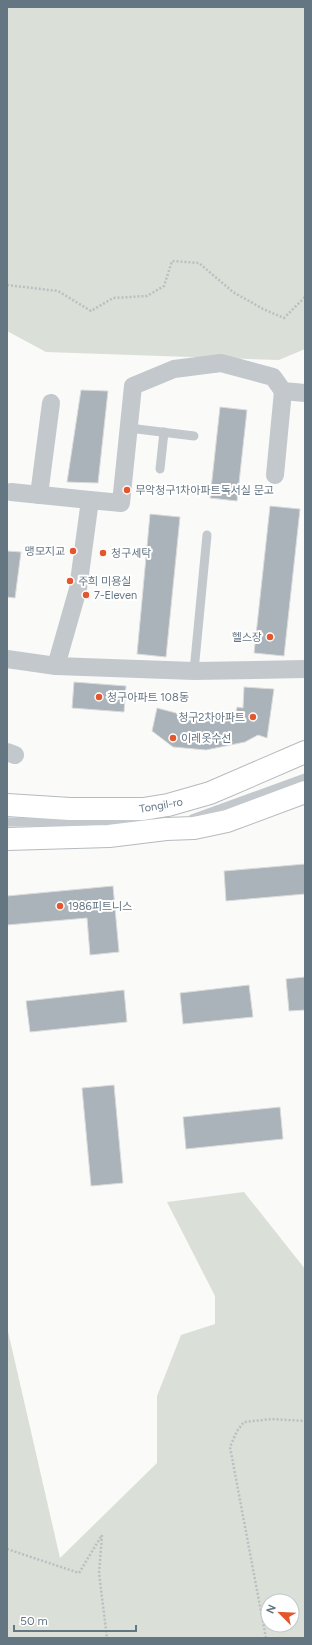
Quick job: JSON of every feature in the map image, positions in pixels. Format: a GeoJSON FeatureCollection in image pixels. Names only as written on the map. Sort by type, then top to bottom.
{"type":"FeatureCollection","features":[{"type":"Feature","properties":{"kind":"main road","name":"Tongil-ro"},"geometry":{"type":"LineString","coordinates":[[7,805],[70,809],[128,809],[168,806],[210,793],[305,752]]}},
{"type":"Feature","properties":{"kind":"main road"},"geometry":{"type":"LineString","coordinates":[[7,839],[109,836],[166,829],[194,828],[226,821],[305,792]]}},
{"type":"Feature","properties":{"kind":"street"},"geometry":{"type":"LineString","coordinates":[[11,492],[121,502],[133,386],[174,368],[221,363],[273,377],[283,391],[275,475]]}},
{"type":"Feature","properties":{"kind":"street"},"geometry":{"type":"LineString","coordinates":[[283,391],[305,393]]}},
{"type":"Feature","properties":{"kind":"street"},"geometry":{"type":"LineString","coordinates":[[40,495],[51,403]]}},
{"type":"Feature","properties":{"kind":"street"},"geometry":{"type":"LineString","coordinates":[[56,666],[78,589],[90,500]]}},
{"type":"Feature","properties":{"kind":"street"},"geometry":{"type":"LineString","coordinates":[[7,658],[56,666],[194,671],[305,669]]}},
{"type":"Feature","properties":{"kind":"lane"},"geometry":{"type":"LineString","coordinates":[[129,428],[194,436]]}},
{"type":"Feature","properties":{"kind":"lane"},"geometry":{"type":"LineString","coordinates":[[160,469],[164,432]]}},
{"type":"Feature","properties":{"kind":"lane"},"geometry":{"type":"LineString","coordinates":[[194,671],[207,535]]}},
{"type":"Feature","properties":{"kind":"lane"},"geometry":{"type":"LineString","coordinates":[[166,829],[305,778]]}},
{"type":"Feature","properties":{"kind":"lane"},"geometry":{"type":"LineString","coordinates":[[7,822],[113,823],[141,821],[168,806]]}},
{"type":"Feature","properties":{"kind":"path"},"geometry":{"type":"LineString","coordinates":[[7,285],[58,291],[91,311],[113,298],[147,296],[164,286],[172,261],[199,263],[233,292],[263,309],[284,318],[305,297]]}},
{"type":"Feature","properties":{"kind":"path"},"geometry":{"type":"LineString","coordinates":[[266,1638],[230,1448],[237,1431],[244,1422],[272,1419],[305,1421]]}},
{"type":"Feature","properties":{"kind":"path"},"geometry":{"type":"LineString","coordinates":[[7,1549],[78,1573],[102,1535],[99,1573],[107,1638]]}},
{"type":"Feature","properties":{"kind":"shaded area"},"geometry":{"type":"Polygon","coordinates":[[[7,7],[305,7],[305,349],[279,360],[46,352],[7,331],[7,7]]]}},
{"type":"Feature","properties":{"kind":"shaded area"},"geometry":{"type":"Polygon","coordinates":[[[244,1192],[305,1269],[305,1638],[7,1638],[7,1327],[60,1558],[157,1463],[157,1396],[181,1335],[215,1324],[215,1296],[167,1202],[244,1192]]]}},
{"type":"Feature","properties":{"kind":"building"},"geometry":{"type":"Polygon","coordinates":[[[81,390],[108,391],[98,483],[67,482],[81,390]]]}},
{"type":"Feature","properties":{"kind":"building"},"geometry":{"type":"Polygon","coordinates":[[[220,407],[247,410],[237,501],[210,498],[220,407]]]}},
{"type":"Feature","properties":{"kind":"building"},"geometry":{"type":"Polygon","coordinates":[[[270,506],[300,509],[284,656],[254,653],[270,506]]]}},
{"type":"Feature","properties":{"kind":"building"},"geometry":{"type":"Polygon","coordinates":[[[150,514],[180,517],[166,657],[137,654],[150,514]]]}},
{"type":"Feature","properties":{"kind":"building"},"geometry":{"type":"Polygon","coordinates":[[[7,551],[21,552],[15,598],[7,597],[7,551]]]}},
{"type":"Feature","properties":{"kind":"building","name":"청구아파트 108동"},"geometry":{"type":"Polygon","coordinates":[[[74,682],[126,686],[124,712],[72,708],[74,682]]]}},
{"type":"Feature","properties":{"kind":"building","name":"청구2차아파트"},"geometry":{"type":"Polygon","coordinates":[[[244,687],[274,689],[267,738],[258,735],[245,742],[206,750],[173,747],[152,731],[157,708],[176,713],[181,720],[235,720],[237,707],[243,708],[244,687]]]}},
{"type":"Feature","properties":{"kind":"building"},"geometry":{"type":"Polygon","coordinates":[[[305,864],[305,894],[226,901],[224,871],[305,864]]]}},
{"type":"Feature","properties":{"kind":"building"},"geometry":{"type":"Polygon","coordinates":[[[113,886],[119,952],[90,955],[87,918],[7,925],[7,896],[113,886]]]}},
{"type":"Feature","properties":{"kind":"building"},"geometry":{"type":"Polygon","coordinates":[[[305,977],[305,1010],[289,1011],[286,979],[305,977]]]}},
{"type":"Feature","properties":{"kind":"building"},"geometry":{"type":"Polygon","coordinates":[[[249,985],[253,1017],[183,1024],[180,993],[249,985]]]}},
{"type":"Feature","properties":{"kind":"building"},"geometry":{"type":"Polygon","coordinates":[[[124,990],[127,1022],[30,1032],[26,1001],[124,990]]]}},
{"type":"Feature","properties":{"kind":"building"},"geometry":{"type":"Polygon","coordinates":[[[114,1085],[123,1183],[91,1186],[82,1088],[114,1085]]]}},
{"type":"Feature","properties":{"kind":"building"},"geometry":{"type":"Polygon","coordinates":[[[280,1107],[283,1139],[186,1149],[183,1117],[280,1107]]]}},
{"type":"Feature","properties":{"kind":"place","name":"무악청구1차아파트독서실 문고"},"geometry":{"type":"Point","coordinates":[127,490]}},
{"type":"Feature","properties":{"kind":"place","name":"맹모지교"},"geometry":{"type":"Point","coordinates":[73,551]}},
{"type":"Feature","properties":{"kind":"place","name":"청구세탁"},"geometry":{"type":"Point","coordinates":[103,553]}},
{"type":"Feature","properties":{"kind":"place","name":"주희 미용실"},"geometry":{"type":"Point","coordinates":[70,581]}},
{"type":"Feature","properties":{"kind":"place","name":"7-Eleven"},"geometry":{"type":"Point","coordinates":[86,595]}},
{"type":"Feature","properties":{"kind":"place","name":"헬스장"},"geometry":{"type":"Point","coordinates":[270,637]}},
{"type":"Feature","properties":{"kind":"place","name":"청구아파트 108동"},"geometry":{"type":"Point","coordinates":[99,697]}},
{"type":"Feature","properties":{"kind":"place","name":"청구2차아파트"},"geometry":{"type":"Point","coordinates":[253,717]}},
{"type":"Feature","properties":{"kind":"place","name":"이레옷수선"},"geometry":{"type":"Point","coordinates":[173,738]}},
{"type":"Feature","properties":{"kind":"place","name":"1986피트니스"},"geometry":{"type":"Point","coordinates":[60,906]}}]}
